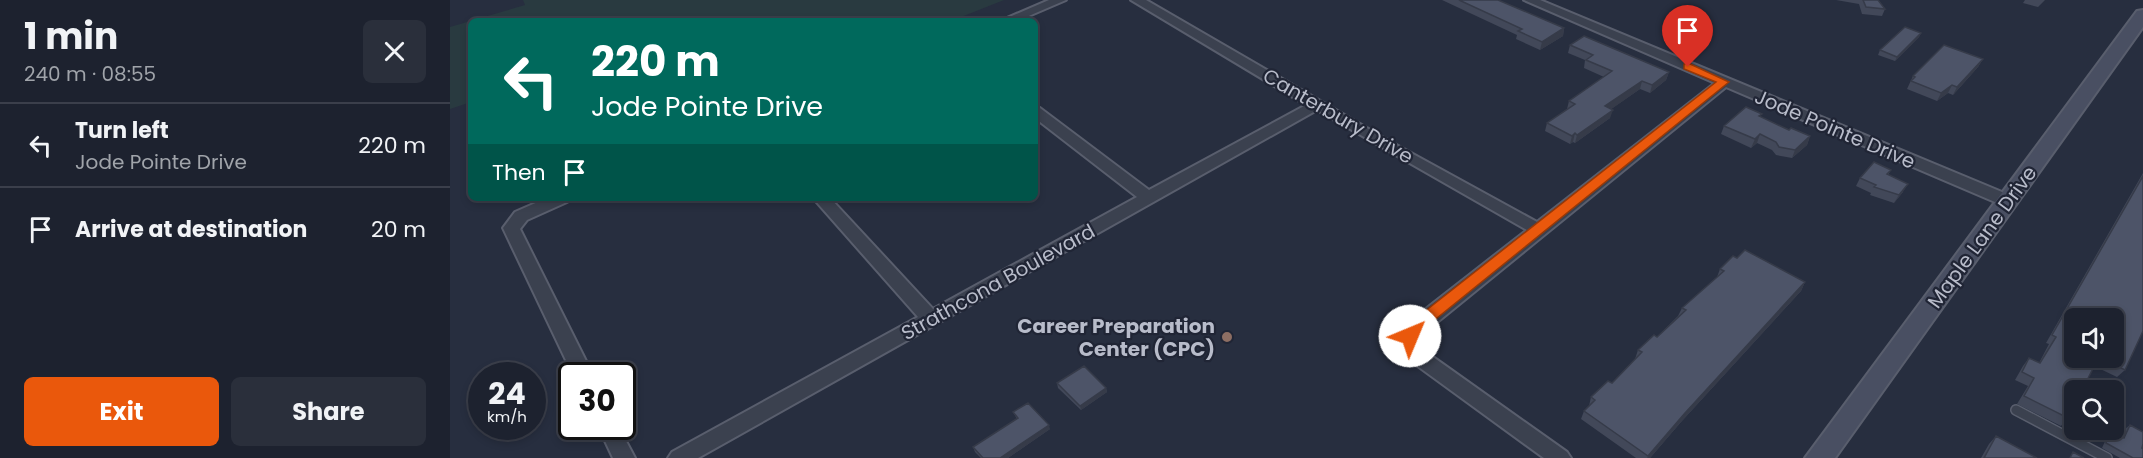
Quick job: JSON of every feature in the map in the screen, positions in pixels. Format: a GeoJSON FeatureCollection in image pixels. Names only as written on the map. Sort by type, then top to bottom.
{"type":"FeatureCollection","features":[{"type":"Feature","properties":{"kind":"street"},"geometry":{"type":"LineString","coordinates":[[1014,18],[1060,0]]}},
{"type":"Feature","properties":{"kind":"street","name":"Canterbury Drive"},"geometry":{"type":"LineString","coordinates":[[1137,0],[1316,105],[1539,230]]}},
{"type":"Feature","properties":{"kind":"street","name":"Jode Pointe Drive"},"geometry":{"type":"LineString","coordinates":[[1530,0],[2008,201]]}},
{"type":"Feature","properties":{"kind":"street","name":"Maple Lane Drive"},"geometry":{"type":"LineString","coordinates":[[1819,458],[2143,15]]}},
{"type":"Feature","properties":{"kind":"street"},"geometry":{"type":"LineString","coordinates":[[1560,458],[1419,357],[1412,347],[1410,336],[1416,327],[1724,82]]}},
{"type":"Feature","properties":{"kind":"street","name":"Strathcona Boulevard"},"geometry":{"type":"LineString","coordinates":[[679,458],[1316,105]]}},
{"type":"Feature","properties":{"kind":"street"},"geometry":{"type":"LineString","coordinates":[[1038,113],[1149,198]]}},
{"type":"Feature","properties":{"kind":"street"},"geometry":{"type":"LineString","coordinates":[[554,201],[531,210],[514,222],[512,232],[577,362]]}},
{"type":"Feature","properties":{"kind":"street"},"geometry":{"type":"LineString","coordinates":[[823,201],[931,319]]}},
{"type":"Feature","properties":{"kind":"street"},"geometry":{"type":"LineString","coordinates":[[615,440],[624,458]]}},
{"type":"Feature","properties":{"kind":"lane"},"geometry":{"type":"LineString","coordinates":[[2016,410],[2107,458]]}},
{"type":"Feature","properties":{"kind":"shaded area"},"geometry":{"type":"Polygon","coordinates":[[[523,0],[1004,0],[959,18],[481,18],[525,5],[523,0]]]}},
{"type":"Feature","properties":{"kind":"shaded area"},"geometry":{"type":"Polygon","coordinates":[[[468,22],[468,103],[450,109],[450,27],[468,22]]]}},
{"type":"Feature","properties":{"kind":"building"},"geometry":{"type":"Polygon","coordinates":[[[1459,0],[1498,0],[1564,28],[1542,42],[1518,31],[1522,29],[1459,0]]]}},
{"type":"Feature","properties":{"kind":"building"},"geometry":{"type":"Polygon","coordinates":[[[1863,0],[1878,0],[1885,9],[1866,7],[1863,0]]]}},
{"type":"Feature","properties":{"kind":"building"},"geometry":{"type":"Polygon","coordinates":[[[1905,27],[1921,33],[1897,57],[1880,50],[1905,27]]]}},
{"type":"Feature","properties":{"kind":"building"},"geometry":{"type":"Polygon","coordinates":[[[1584,36],[1669,72],[1652,85],[1642,81],[1605,106],[1613,110],[1577,135],[1575,133],[1572,136],[1547,123],[1575,104],[1569,101],[1612,71],[1586,60],[1593,55],[1570,45],[1584,36]]]}},
{"type":"Feature","properties":{"kind":"building"},"geometry":{"type":"Polygon","coordinates":[[[1944,45],[1983,59],[1957,87],[1952,85],[1941,93],[1911,81],[1915,77],[1913,76],[1944,45]]]}},
{"type":"Feature","properties":{"kind":"building"},"geometry":{"type":"Polygon","coordinates":[[[1746,107],[1762,114],[1759,116],[1789,130],[1791,128],[1810,136],[1795,150],[1779,147],[1776,142],[1760,134],[1755,139],[1724,126],[1746,107]]]}},
{"type":"Feature","properties":{"kind":"building"},"geometry":{"type":"Polygon","coordinates":[[[1874,162],[1891,170],[1887,174],[1908,184],[1899,195],[1874,187],[1876,185],[1860,178],[1874,162]]]}},
{"type":"Feature","properties":{"kind":"building"},"geometry":{"type":"Polygon","coordinates":[[[2143,176],[2143,331],[2125,370],[2121,368],[2124,368],[2124,308],[2067,308],[2143,176]]]}},
{"type":"Feature","properties":{"kind":"building"},"geometry":{"type":"Polygon","coordinates":[[[1745,250],[1805,282],[1648,456],[1584,411],[1595,400],[1591,397],[1608,381],[1612,383],[1642,352],[1638,350],[1654,335],[1657,337],[1686,310],[1682,308],[1724,271],[1720,269],[1733,256],[1737,258],[1745,250]]]}},
{"type":"Feature","properties":{"kind":"building"},"geometry":{"type":"Polygon","coordinates":[[[2064,314],[2064,368],[2093,368],[2087,380],[2064,380],[2064,416],[2024,396],[2034,378],[2022,372],[2029,358],[2040,363],[2056,337],[2052,335],[2064,314]]]}},
{"type":"Feature","properties":{"kind":"building"},"geometry":{"type":"Polygon","coordinates":[[[1084,366],[1106,388],[1080,406],[1057,383],[1084,366]]]}},
{"type":"Feature","properties":{"kind":"building"},"geometry":{"type":"Polygon","coordinates":[[[1028,403],[1049,425],[1000,458],[983,458],[973,447],[1018,418],[1013,412],[1028,403]]]}},
{"type":"Feature","properties":{"kind":"building"},"geometry":{"type":"Polygon","coordinates":[[[2130,425],[2143,432],[2143,458],[2133,458],[2106,443],[2108,440],[2124,440],[2130,425]]]}},
{"type":"Feature","properties":{"kind":"building"},"geometry":{"type":"Polygon","coordinates":[[[1996,436],[2037,458],[1984,458],[1996,436]]]}},
{"type":"Feature","properties":{"kind":"building"},"geometry":{"type":"Polygon","coordinates":[[[2073,452],[2084,458],[2070,458],[2073,452]]]}},
{"type":"Feature","properties":{"kind":"place","name":"Career Preparation Center (CPC)"},"geometry":{"type":"Point","coordinates":[1227,337]}},
{"type":"Feature","properties":{"kind":"route"},"geometry":{"type":"LineString","coordinates":[[1410,336],[1416,327],[1724,82],[1688,67]]}}]}
